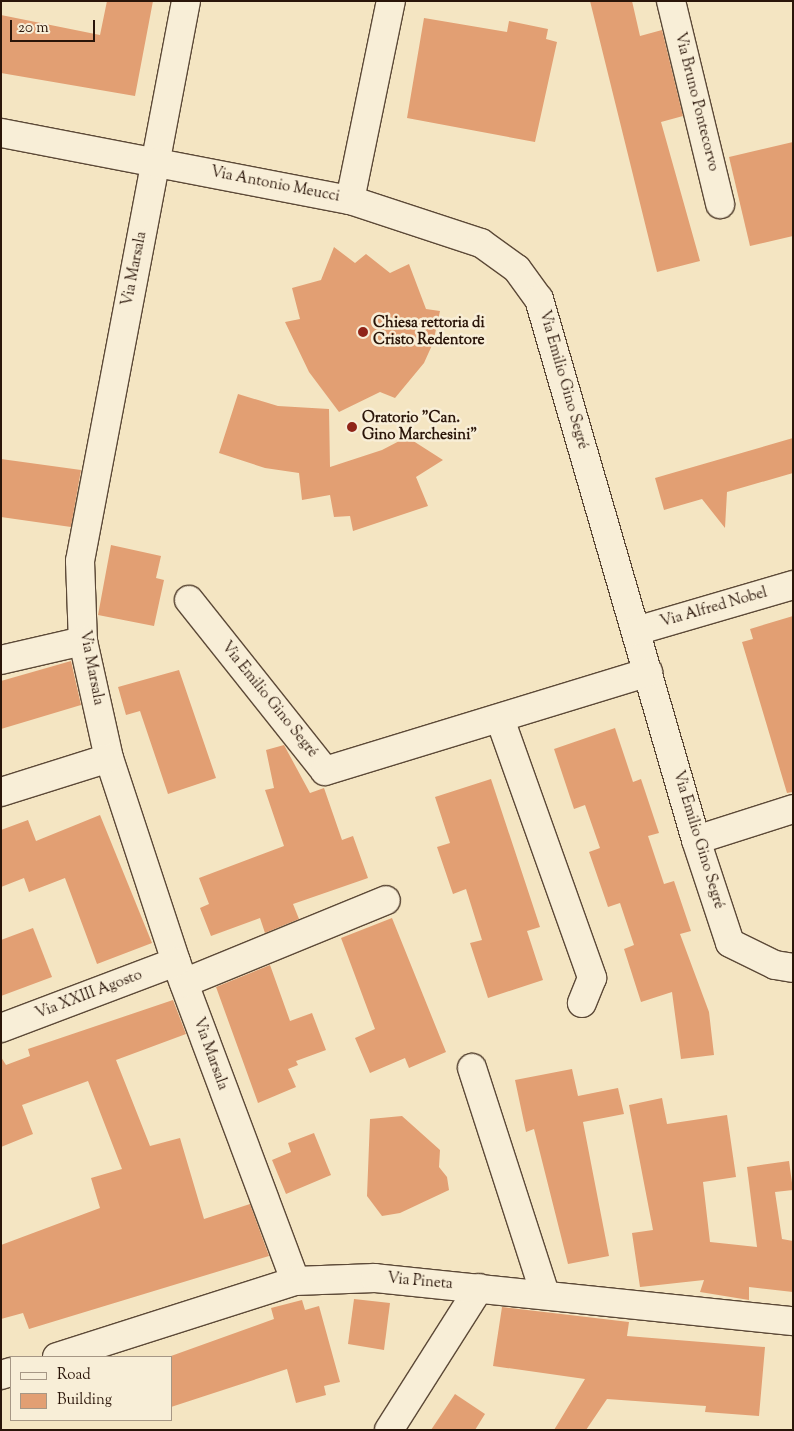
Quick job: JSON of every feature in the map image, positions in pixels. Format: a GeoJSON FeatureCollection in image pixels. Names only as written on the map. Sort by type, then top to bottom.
{"type":"FeatureCollection","features":[{"type":"Feature","properties":{"kind":"street","name":"Via Marsala"},"geometry":{"type":"LineString","coordinates":[[186,1],[80,561],[83,641],[109,758],[180,972],[295,1281]]}},
{"type":"Feature","properties":{"kind":"street","name":"Via Antonio Meucci"},"geometry":{"type":"LineString","coordinates":[[1,133],[350,200],[391,1]]}},
{"type":"Feature","properties":{"kind":"street","name":"Via Bruno Pontecorvo"},"geometry":{"type":"LineString","coordinates":[[671,1],[720,204]]}},
{"type":"Feature","properties":{"kind":"street","name":"Via Emilio Gino Segré"},"geometry":{"type":"LineString","coordinates":[[350,200],[482,243],[517,269],[539,299],[696,840],[730,942],[775,965],[793,968]]}},
{"type":"Feature","properties":{"kind":"street","name":"Via Alfred Nobel"},"geometry":{"type":"LineString","coordinates":[[636,631],[793,585]]}},
{"type":"Feature","properties":{"kind":"street","name":"Via Emilio Gino Segré"},"geometry":{"type":"LineString","coordinates":[[189,600],[325,771],[500,719],[648,672]]}},
{"type":"Feature","properties":{"kind":"street"},"geometry":{"type":"LineString","coordinates":[[1,660],[83,641]]}},
{"type":"Feature","properties":{"kind":"street"},"geometry":{"type":"LineString","coordinates":[[500,719],[592,978],[582,1003]]}},
{"type":"Feature","properties":{"kind":"street"},"geometry":{"type":"LineString","coordinates":[[1,792],[109,758]]}},
{"type":"Feature","properties":{"kind":"street"},"geometry":{"type":"LineString","coordinates":[[696,840],[793,809]]}},
{"type":"Feature","properties":{"kind":"street","name":"Via XXIII Agosto"},"geometry":{"type":"LineString","coordinates":[[1,1028],[180,972],[386,900]]}},
{"type":"Feature","properties":{"kind":"street"},"geometry":{"type":"LineString","coordinates":[[472,1068],[545,1294]]}},
{"type":"Feature","properties":{"kind":"street","name":"Via Pineta"},"geometry":{"type":"LineString","coordinates":[[60,1356],[295,1281],[375,1278],[545,1294],[793,1322]]}},
{"type":"Feature","properties":{"kind":"street"},"geometry":{"type":"LineString","coordinates":[[389,1430],[478,1288]]}},
{"type":"Feature","properties":{"kind":"building"},"geometry":{"type":"Polygon","coordinates":[[[107,1],[153,1],[135,96],[1,73],[1,15],[100,35],[107,1]]]}},
{"type":"Feature","properties":{"kind":"building"},"geometry":{"type":"Polygon","coordinates":[[[590,1],[632,1],[640,36],[662,30],[683,116],[661,122],[700,261],[657,272],[590,1]]]}},
{"type":"Feature","properties":{"kind":"building"},"geometry":{"type":"Polygon","coordinates":[[[424,18],[507,32],[509,21],[548,29],[546,39],[557,42],[535,142],[407,118],[424,18]]]}},
{"type":"Feature","properties":{"kind":"building"},"geometry":{"type":"Polygon","coordinates":[[[793,142],[793,236],[750,246],[729,157],[793,142]]]}},
{"type":"Feature","properties":{"kind":"building","name":"Chiesa rettoria di Cristo Redentore"},"geometry":{"type":"Polygon","coordinates":[[[334,247],[355,263],[366,254],[390,273],[409,264],[426,309],[440,311],[433,343],[424,363],[395,398],[380,392],[339,412],[309,372],[285,322],[300,319],[292,288],[321,280],[334,247]]]}},
{"type":"Feature","properties":{"kind":"building"},"geometry":{"type":"Polygon","coordinates":[[[238,394],[278,406],[329,409],[330,467],[382,450],[407,437],[443,460],[416,477],[428,506],[353,531],[350,516],[334,517],[330,495],[302,500],[299,473],[265,468],[219,453],[238,394]]]}},
{"type":"Feature","properties":{"kind":"building"},"geometry":{"type":"Polygon","coordinates":[[[793,438],[793,473],[727,492],[725,528],[702,499],[664,510],[655,478],[793,438]]]}},
{"type":"Feature","properties":{"kind":"building"},"geometry":{"type":"Polygon","coordinates":[[[1,459],[81,470],[71,527],[1,517],[1,459]]]}},
{"type":"Feature","properties":{"kind":"building"},"geometry":{"type":"Polygon","coordinates":[[[111,545],[161,556],[156,578],[164,580],[154,626],[98,615],[111,545]]]}},
{"type":"Feature","properties":{"kind":"building"},"geometry":{"type":"Polygon","coordinates":[[[793,616],[793,792],[787,793],[742,642],[753,639],[750,629],[793,616]]]}},
{"type":"Feature","properties":{"kind":"building"},"geometry":{"type":"Polygon","coordinates":[[[71,661],[81,705],[1,729],[1,681],[71,661]]]}},
{"type":"Feature","properties":{"kind":"building"},"geometry":{"type":"Polygon","coordinates":[[[179,670],[216,778],[168,794],[140,711],[126,715],[118,687],[179,670]]]}},
{"type":"Feature","properties":{"kind":"building"},"geometry":{"type":"Polygon","coordinates":[[[615,728],[633,782],[641,779],[659,833],[648,836],[664,884],[674,881],[691,931],[680,934],[709,1012],[714,1055],[681,1059],[672,992],[641,1002],[624,949],[634,945],[620,903],[608,907],[589,852],[600,848],[585,805],[574,809],[554,749],[615,728]]]}},
{"type":"Feature","properties":{"kind":"building"},"geometry":{"type":"Polygon","coordinates":[[[284,745],[310,793],[324,788],[342,840],[353,836],[368,878],[293,904],[299,919],[265,933],[260,918],[211,936],[200,908],[209,904],[199,878],[284,846],[265,790],[274,788],[266,750],[284,745]]]}},
{"type":"Feature","properties":{"kind":"building"},"geometry":{"type":"Polygon","coordinates":[[[491,779],[540,927],[527,931],[543,980],[488,998],[470,943],[482,940],[466,889],[453,894],[437,847],[450,843],[435,797],[491,779]]]}},
{"type":"Feature","properties":{"kind":"building"},"geometry":{"type":"Polygon","coordinates":[[[100,815],[152,943],[97,964],[65,878],[29,892],[24,878],[1,887],[1,830],[28,820],[36,841],[100,815]]]}},
{"type":"Feature","properties":{"kind":"building"},"geometry":{"type":"Polygon","coordinates":[[[392,918],[446,1052],[409,1068],[405,1058],[370,1073],[355,1038],[375,1029],[341,938],[392,918]]]}},
{"type":"Feature","properties":{"kind":"building"},"geometry":{"type":"Polygon","coordinates":[[[33,928],[52,977],[1,996],[1,940],[33,928]]]}},
{"type":"Feature","properties":{"kind":"building"},"geometry":{"type":"Polygon","coordinates":[[[270,965],[290,1021],[312,1013],[326,1050],[296,1061],[298,1065],[288,1069],[296,1087],[258,1103],[216,987],[270,965]]]}},
{"type":"Feature","properties":{"kind":"building"},"geometry":{"type":"Polygon","coordinates":[[[173,1000],[186,1034],[116,1060],[150,1146],[180,1138],[204,1219],[250,1204],[269,1256],[29,1329],[23,1313],[1,1319],[1,1245],[100,1208],[91,1178],[122,1169],[88,1081],[22,1105],[33,1134],[1,1147],[1,1057],[6,1065],[30,1056],[28,1049],[173,1000]]]}},
{"type":"Feature","properties":{"kind":"building"},"geometry":{"type":"Polygon","coordinates":[[[572,1069],[578,1096],[618,1088],[624,1114],[583,1122],[609,1256],[568,1264],[534,1129],[526,1132],[515,1080],[572,1069]]]}},
{"type":"Feature","properties":{"kind":"building"},"geometry":{"type":"Polygon","coordinates":[[[662,1098],[667,1124],[727,1115],[736,1177],[703,1182],[710,1242],[757,1247],[747,1167],[789,1161],[793,1190],[775,1192],[782,1239],[793,1241],[793,1292],[749,1287],[749,1300],[700,1292],[704,1280],[640,1287],[632,1233],[653,1230],[629,1105],[662,1098]]]}},
{"type":"Feature","properties":{"kind":"building"},"geometry":{"type":"Polygon","coordinates":[[[402,1116],[440,1150],[439,1167],[447,1177],[449,1190],[400,1213],[382,1216],[367,1196],[370,1119],[402,1116]]]}},
{"type":"Feature","properties":{"kind":"building"},"geometry":{"type":"Polygon","coordinates":[[[314,1133],[331,1175],[286,1194],[272,1160],[291,1152],[288,1143],[314,1133]]]}},
{"type":"Feature","properties":{"kind":"building"},"geometry":{"type":"Polygon","coordinates":[[[354,1299],[390,1303],[384,1350],[348,1344],[354,1299]]]}},
{"type":"Feature","properties":{"kind":"building"},"geometry":{"type":"Polygon","coordinates":[[[302,1300],[305,1310],[319,1306],[340,1382],[324,1386],[326,1395],[296,1403],[287,1369],[172,1407],[171,1356],[274,1319],[271,1308],[302,1300]]]}},
{"type":"Feature","properties":{"kind":"building"},"geometry":{"type":"Polygon","coordinates":[[[502,1307],[629,1322],[627,1336],[765,1347],[759,1416],[705,1412],[706,1406],[607,1399],[586,1430],[554,1430],[585,1379],[493,1366],[502,1307]]]}},
{"type":"Feature","properties":{"kind":"building"},"geometry":{"type":"Polygon","coordinates":[[[455,1394],[485,1414],[475,1430],[431,1430],[455,1394]]]}},
{"type":"Feature","properties":{"kind":"place","name":"Chiesa rettoria di Cristo Redentore"},"geometry":{"type":"Point","coordinates":[363,332]}},
{"type":"Feature","properties":{"kind":"place","name":"Oratorio \"Can. Gino Marchesini\""},"geometry":{"type":"Point","coordinates":[352,427]}}]}
